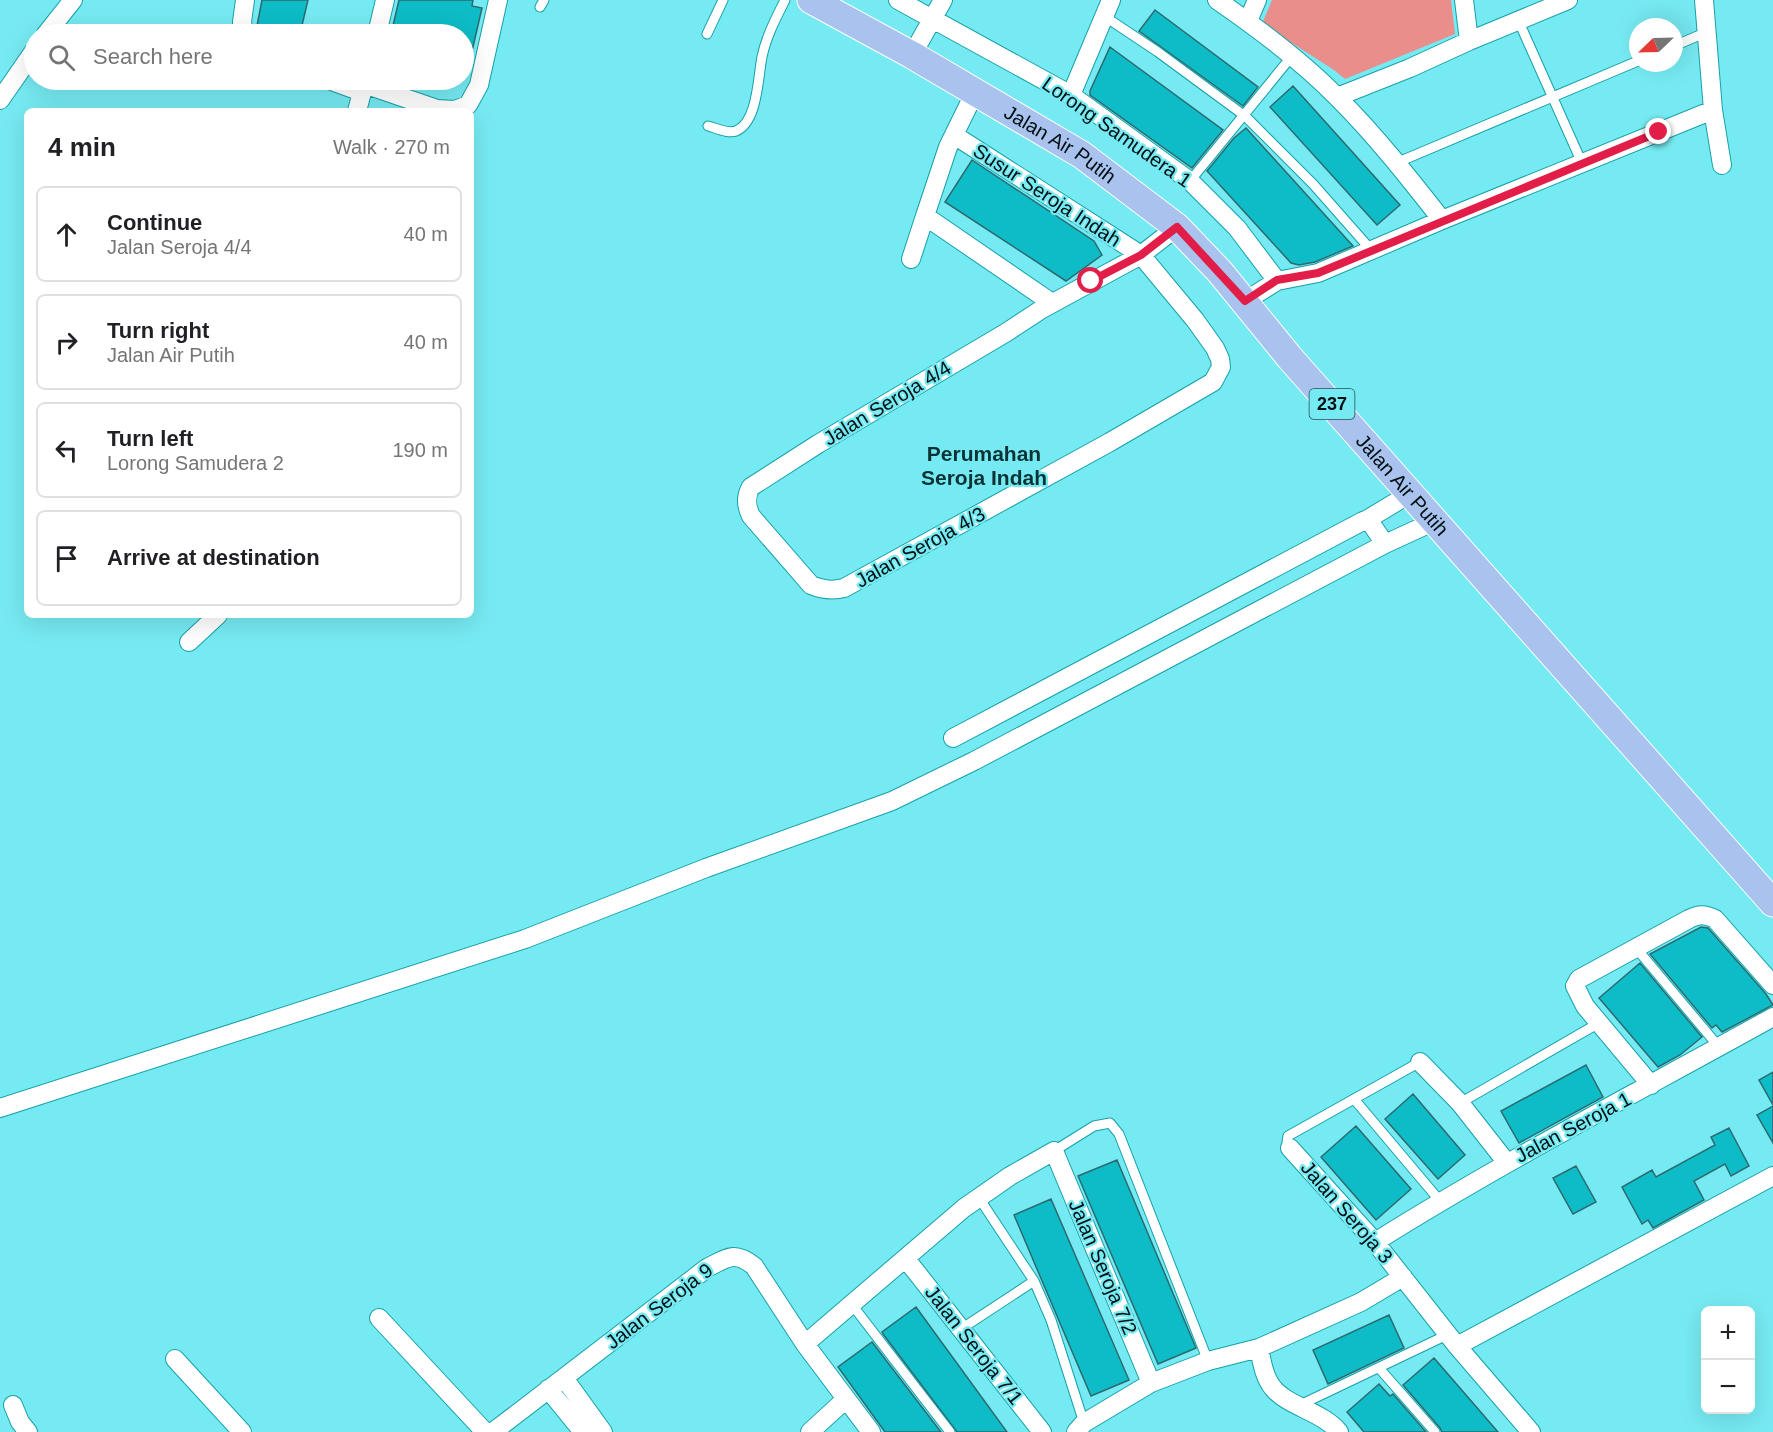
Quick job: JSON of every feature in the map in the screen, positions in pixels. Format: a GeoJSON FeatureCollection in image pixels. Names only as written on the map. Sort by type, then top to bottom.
{"type":"FeatureCollection","features":[{"type":"Feature","properties":{"kind":"main road","name":"Jalan Air Putih"},"geometry":{"type":"LineString","coordinates":[[812,0],[912,55],[1082,155],[1177,227],[1245,301],[1290,358],[1773,903]]}},
{"type":"Feature","properties":{"kind":"street"},"geometry":{"type":"LineString","coordinates":[[54,24],[73,0]]}},
{"type":"Feature","properties":{"kind":"street"},"geometry":{"type":"LineString","coordinates":[[242,24],[245,0]]}},
{"type":"Feature","properties":{"kind":"street"},"geometry":{"type":"LineString","coordinates":[[379,24],[385,0]]}},
{"type":"Feature","properties":{"kind":"street"},"geometry":{"type":"LineString","coordinates":[[460,108],[468,105],[479,85],[498,0]]}},
{"type":"Feature","properties":{"kind":"street","name":"Lorong Samudera 1"},"geometry":{"type":"LineString","coordinates":[[898,0],[1071,94],[1190,181],[1237,228],[1277,280]]}},
{"type":"Feature","properties":{"kind":"street"},"geometry":{"type":"LineString","coordinates":[[912,55],[943,0]]}},
{"type":"Feature","properties":{"kind":"street"},"geometry":{"type":"LineString","coordinates":[[1217,0],[1292,56],[1337,97],[1442,220]]}},
{"type":"Feature","properties":{"kind":"street"},"geometry":{"type":"LineString","coordinates":[[1248,21],[1257,0]]}},
{"type":"Feature","properties":{"kind":"street"},"geometry":{"type":"LineString","coordinates":[[1464,0],[1469,41]]}},
{"type":"Feature","properties":{"kind":"street"},"geometry":{"type":"LineString","coordinates":[[1337,97],[1568,0]]}},
{"type":"Feature","properties":{"kind":"street"},"geometry":{"type":"LineString","coordinates":[[1704,0],[1713,110],[1722,165]]}},
{"type":"Feature","properties":{"kind":"street"},"geometry":{"type":"LineString","coordinates":[[1071,94],[1108,8]]}},
{"type":"Feature","properties":{"kind":"street"},"geometry":{"type":"LineString","coordinates":[[0,100],[24,65]]}},
{"type":"Feature","properties":{"kind":"street"},"geometry":{"type":"LineString","coordinates":[[358,108],[363,90]]}},
{"type":"Feature","properties":{"kind":"street"},"geometry":{"type":"LineString","coordinates":[[379,90],[434,108]]}},
{"type":"Feature","properties":{"kind":"street"},"geometry":{"type":"LineString","coordinates":[[911,259],[948,147],[975,92]]}},
{"type":"Feature","properties":{"kind":"street"},"geometry":{"type":"LineString","coordinates":[[1245,301],[1277,280],[1318,273],[1713,110]]}},
{"type":"Feature","properties":{"kind":"street","name":"Susur Seroja Indah"},"geometry":{"type":"LineString","coordinates":[[954,135],[1141,255]]}},
{"type":"Feature","properties":{"kind":"street"},"geometry":{"type":"LineString","coordinates":[[926,216],[1052,303]]}},
{"type":"Feature","properties":{"kind":"street","name":"Jalan Seroja 4/4"},"geometry":{"type":"LineString","coordinates":[[821,590],[811,585],[751,516],[747,508],[747,500],[748,492],[752,487],[1052,303],[1141,255],[1177,227]]}},
{"type":"Feature","properties":{"kind":"street","name":"Jalan Seroja 4/3"},"geometry":{"type":"LineString","coordinates":[[821,590],[833,591],[844,588],[1213,381],[1221,367],[1220,359],[1195,320],[1141,255]]}},
{"type":"Feature","properties":{"kind":"street"},"geometry":{"type":"LineString","coordinates":[[953,738],[1368,519],[1411,493]]}},
{"type":"Feature","properties":{"kind":"street"},"geometry":{"type":"LineString","coordinates":[[1368,519],[1385,544]]}},
{"type":"Feature","properties":{"kind":"street"},"geometry":{"type":"LineString","coordinates":[[0,1108],[525,939],[706,868],[892,801],[985,755],[1385,544],[1435,521]]}},
{"type":"Feature","properties":{"kind":"street"},"geometry":{"type":"LineString","coordinates":[[189,642],[215,618]]}},
{"type":"Feature","properties":{"kind":"street"},"geometry":{"type":"LineString","coordinates":[[1651,1085],[1585,1006],[1575,986],[1579,980],[1698,914],[1706,914],[1715,919],[1773,985]]}},
{"type":"Feature","properties":{"kind":"street","name":"Jalan Seroja 1"},"geometry":{"type":"LineString","coordinates":[[1375,1242],[1507,1163],[1773,1017]]}},
{"type":"Feature","properties":{"kind":"street"},"geometry":{"type":"LineString","coordinates":[[1420,1062],[1460,1103],[1507,1163]]}},
{"type":"Feature","properties":{"kind":"street","name":"Jalan Seroja 3"},"geometry":{"type":"LineString","coordinates":[[1290,1148],[1375,1242],[1453,1340],[1531,1432]]}},
{"type":"Feature","properties":{"kind":"street"},"geometry":{"type":"LineString","coordinates":[[871,1432],[806,1344],[979,1198],[1010,1176],[1054,1151]]}},
{"type":"Feature","properties":{"kind":"street","name":"Jalan Seroja 7/2"},"geometry":{"type":"LineString","coordinates":[[1054,1151],[1151,1383]]}},
{"type":"Feature","properties":{"kind":"street"},"geometry":{"type":"LineString","coordinates":[[1453,1340],[1773,1176]]}},
{"type":"Feature","properties":{"kind":"street","name":"Jalan Seroja 9"},"geometry":{"type":"LineString","coordinates":[[493,1432],[707,1268],[731,1256],[743,1257],[754,1266],[806,1344]]}},
{"type":"Feature","properties":{"kind":"street","name":"Jalan Seroja 7/1"},"geometry":{"type":"LineString","coordinates":[[906,1259],[1042,1432]]}},
{"type":"Feature","properties":{"kind":"street"},"geometry":{"type":"LineString","coordinates":[[1080,1427],[1151,1383],[1208,1361],[1259,1348],[1361,1302],[1403,1277]]}},
{"type":"Feature","properties":{"kind":"street"},"geometry":{"type":"LineString","coordinates":[[379,1318],[486,1432]]}},
{"type":"Feature","properties":{"kind":"street"},"geometry":{"type":"LineString","coordinates":[[1259,1348],[1263,1368],[1272,1388],[1283,1397],[1319,1416],[1339,1432]]}},
{"type":"Feature","properties":{"kind":"street"},"geometry":{"type":"LineString","coordinates":[[176,1359],[242,1432]]}},
{"type":"Feature","properties":{"kind":"street"},"geometry":{"type":"LineString","coordinates":[[564,1378],[603,1432]]}},
{"type":"Feature","properties":{"kind":"street"},"geometry":{"type":"LineString","coordinates":[[548,1389],[583,1432]]}},
{"type":"Feature","properties":{"kind":"street"},"geometry":{"type":"LineString","coordinates":[[810,1432],[846,1399]]}},
{"type":"Feature","properties":{"kind":"street"},"geometry":{"type":"LineString","coordinates":[[13,1405],[20,1422],[28,1432]]}},
{"type":"Feature","properties":{"kind":"lane"},"geometry":{"type":"LineString","coordinates":[[707,34],[723,0]]}},
{"type":"Feature","properties":{"kind":"lane"},"geometry":{"type":"LineString","coordinates":[[708,126],[732,132],[738,130],[746,122],[756,99],[762,57],[770,30],[785,0]]}},
{"type":"Feature","properties":{"kind":"lane"},"geometry":{"type":"LineString","coordinates":[[1108,8],[1158,52],[1245,116],[1313,184],[1372,251]]}},
{"type":"Feature","properties":{"kind":"lane"},"geometry":{"type":"LineString","coordinates":[[1519,22],[1582,163]]}},
{"type":"Feature","properties":{"kind":"lane"},"geometry":{"type":"LineString","coordinates":[[1683,42],[1707,32]]}},
{"type":"Feature","properties":{"kind":"lane"},"geometry":{"type":"LineString","coordinates":[[1190,181],[1292,56]]}},
{"type":"Feature","properties":{"kind":"lane"},"geometry":{"type":"LineString","coordinates":[[1396,164],[1629,65]]}},
{"type":"Feature","properties":{"kind":"lane"},"geometry":{"type":"LineString","coordinates":[[1636,948],[1719,1047]]}},
{"type":"Feature","properties":{"kind":"lane"},"geometry":{"type":"LineString","coordinates":[[1460,1103],[1599,1023]]}},
{"type":"Feature","properties":{"kind":"lane"},"geometry":{"type":"LineString","coordinates":[[1290,1148],[1287,1142],[1288,1136],[1420,1062]]}},
{"type":"Feature","properties":{"kind":"lane"},"geometry":{"type":"LineString","coordinates":[[1354,1099],[1440,1202]]}},
{"type":"Feature","properties":{"kind":"lane"},"geometry":{"type":"LineString","coordinates":[[1054,1151],[1094,1126],[1110,1123],[1119,1134],[1208,1361]]}},
{"type":"Feature","properties":{"kind":"lane"},"geometry":{"type":"LineString","coordinates":[[979,1198],[1034,1281],[1051,1320],[1080,1427]]}},
{"type":"Feature","properties":{"kind":"lane"},"geometry":{"type":"LineString","coordinates":[[962,1329],[1034,1281]]}},
{"type":"Feature","properties":{"kind":"lane"},"geometry":{"type":"LineString","coordinates":[[853,1306],[950,1432]]}},
{"type":"Feature","properties":{"kind":"lane"},"geometry":{"type":"LineString","coordinates":[[1300,1405],[1379,1368],[1453,1340]]}},
{"type":"Feature","properties":{"kind":"lane"},"geometry":{"type":"LineString","coordinates":[[1379,1368],[1435,1432]]}},
{"type":"Feature","properties":{"kind":"shaded area"},"geometry":{"type":"Polygon","coordinates":[[[1272,0],[1451,0],[1455,34],[1345,79],[1262,24],[1272,0]]]}},
{"type":"Feature","properties":{"kind":"building"},"geometry":{"type":"Polygon","coordinates":[[[262,0],[308,0],[302,24],[257,24],[262,0]]]}},
{"type":"Feature","properties":{"kind":"building"},"geometry":{"type":"Polygon","coordinates":[[[399,0],[473,0],[472,6],[482,8],[474,42],[474,24],[393,24],[399,0]]]}},
{"type":"Feature","properties":{"kind":"building"},"geometry":{"type":"Polygon","coordinates":[[[1155,10],[1258,87],[1243,106],[1139,31],[1155,10]]]}},
{"type":"Feature","properties":{"kind":"building"},"geometry":{"type":"Polygon","coordinates":[[[1110,47],[1223,130],[1192,168],[1090,95],[1110,47]]]}},
{"type":"Feature","properties":{"kind":"building"},"geometry":{"type":"Polygon","coordinates":[[[1293,86],[1400,205],[1377,225],[1270,107],[1293,86]]]}},
{"type":"Feature","properties":{"kind":"building"},"geometry":{"type":"Polygon","coordinates":[[[1246,128],[1353,246],[1315,262],[1299,265],[1291,263],[1207,171],[1234,138],[1246,128]]]}},
{"type":"Feature","properties":{"kind":"building"},"geometry":{"type":"Polygon","coordinates":[[[972,160],[1094,241],[1102,255],[1066,281],[945,202],[972,160]]]}},
{"type":"Feature","properties":{"kind":"building"},"geometry":{"type":"Polygon","coordinates":[[[1701,927],[1708,928],[1773,1005],[1722,1032],[1716,1025],[1712,1028],[1650,954],[1701,927]]]}},
{"type":"Feature","properties":{"kind":"building"},"geometry":{"type":"Polygon","coordinates":[[[1640,963],[1702,1037],[1680,1055],[1658,1067],[1599,998],[1640,963]]]}},
{"type":"Feature","properties":{"kind":"building"},"geometry":{"type":"Polygon","coordinates":[[[1586,1065],[1603,1097],[1519,1143],[1501,1111],[1586,1065]]]}},
{"type":"Feature","properties":{"kind":"building"},"geometry":{"type":"Polygon","coordinates":[[[1773,1072],[1773,1105],[1759,1080],[1773,1072]]]}},
{"type":"Feature","properties":{"kind":"building"},"geometry":{"type":"Polygon","coordinates":[[[1413,1094],[1465,1155],[1438,1179],[1385,1119],[1413,1094]]]}},
{"type":"Feature","properties":{"kind":"building"},"geometry":{"type":"Polygon","coordinates":[[[1773,1106],[1773,1143],[1757,1115],[1773,1106]]]}},
{"type":"Feature","properties":{"kind":"building"},"geometry":{"type":"Polygon","coordinates":[[[1356,1126],[1411,1189],[1376,1220],[1321,1157],[1356,1126]]]}},
{"type":"Feature","properties":{"kind":"building"},"geometry":{"type":"Polygon","coordinates":[[[1729,1128],[1749,1166],[1731,1176],[1725,1164],[1694,1181],[1704,1200],[1653,1228],[1648,1220],[1642,1224],[1622,1187],[1652,1170],[1656,1177],[1715,1145],[1711,1137],[1729,1128]]]}},
{"type":"Feature","properties":{"kind":"building"},"geometry":{"type":"Polygon","coordinates":[[[1117,1160],[1196,1348],[1158,1364],[1078,1176],[1117,1160]]]}},
{"type":"Feature","properties":{"kind":"building"},"geometry":{"type":"Polygon","coordinates":[[[1576,1166],[1596,1202],[1573,1214],[1553,1178],[1576,1166]]]}},
{"type":"Feature","properties":{"kind":"building"},"geometry":{"type":"Polygon","coordinates":[[[1051,1199],[1129,1380],[1091,1396],[1014,1215],[1051,1199]]]}},
{"type":"Feature","properties":{"kind":"building"},"geometry":{"type":"Polygon","coordinates":[[[916,1307],[1007,1432],[957,1432],[883,1334],[882,1332],[916,1307]]]}},
{"type":"Feature","properties":{"kind":"building"},"geometry":{"type":"Polygon","coordinates":[[[1389,1315],[1404,1348],[1328,1384],[1313,1350],[1389,1315]]]}},
{"type":"Feature","properties":{"kind":"building"},"geometry":{"type":"Polygon","coordinates":[[[872,1342],[941,1432],[885,1432],[838,1367],[872,1342]]]}},
{"type":"Feature","properties":{"kind":"building"},"geometry":{"type":"Polygon","coordinates":[[[1434,1358],[1498,1432],[1442,1432],[1403,1385],[1434,1358]]]}},
{"type":"Feature","properties":{"kind":"building"},"geometry":{"type":"Polygon","coordinates":[[[1379,1384],[1390,1396],[1393,1394],[1426,1432],[1364,1432],[1347,1412],[1379,1384]]]}},
{"type":"Feature","properties":{"kind":"district","name":"Perumahan Seroja Indah"},"geometry":{"type":"Point","coordinates":[984,465]}},
{"type":"Feature","properties":{"kind":"route"},"geometry":{"type":"LineString","coordinates":[[1091,281],[1141,255],[1177,227],[1245,301],[1277,280],[1318,273],[1659,132]]}}]}
